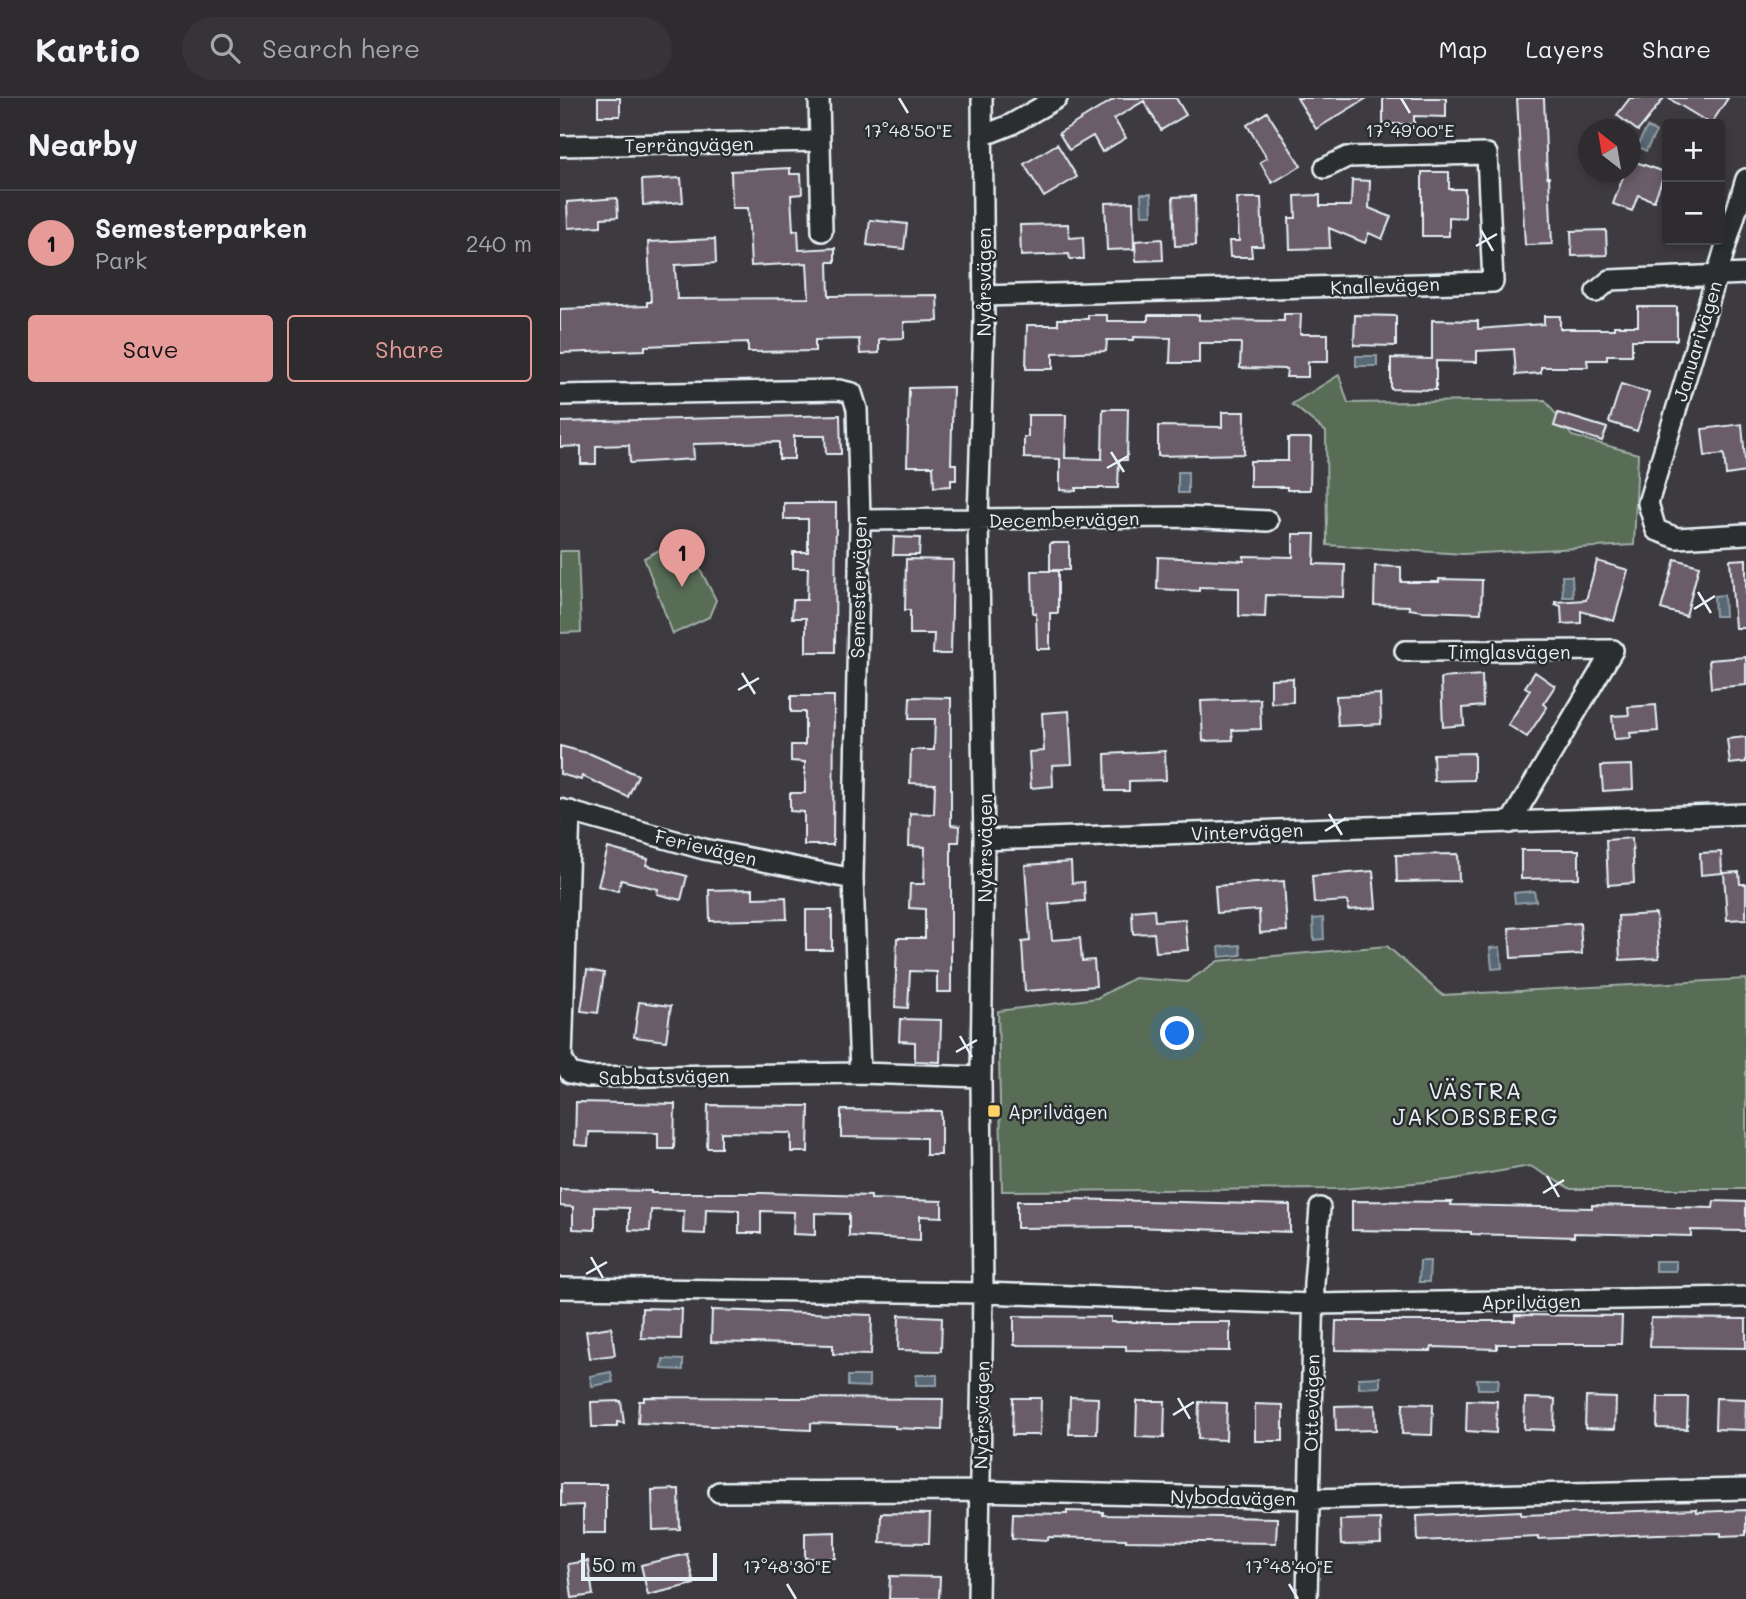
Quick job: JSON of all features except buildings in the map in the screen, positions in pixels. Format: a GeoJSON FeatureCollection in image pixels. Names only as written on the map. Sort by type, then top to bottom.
{"type":"FeatureCollection","features":[{"type":"Feature","properties":{"kind":"street"},"geometry":{"type":"LineString","coordinates":[[819,98],[822,231]]}},
{"type":"Feature","properties":{"kind":"street","name":"Nyårsvägen"},"geometry":{"type":"LineString","coordinates":[[978,1599],[983,1293],[981,1077],[984,840],[978,520],[984,296],[982,98]]}},
{"type":"Feature","properties":{"kind":"street"},"geometry":{"type":"LineString","coordinates":[[982,136],[1010,125],[1057,98]]}},
{"type":"Feature","properties":{"kind":"street","name":"Terrängvägen"},"geometry":{"type":"LineString","coordinates":[[560,146],[819,141]]}},
{"type":"Feature","properties":{"kind":"street","name":"Knallevägen"},"geometry":{"type":"LineString","coordinates":[[984,296],[1493,282],[1487,154],[1348,157],[1325,168]]}},
{"type":"Feature","properties":{"kind":"street","name":"Januarivägen"},"geometry":{"type":"LineString","coordinates":[[1746,179],[1648,503],[1656,530],[1677,538],[1746,534]]}},
{"type":"Feature","properties":{"kind":"street"},"geometry":{"type":"LineString","coordinates":[[1596,292],[1610,281],[1746,274]]}},
{"type":"Feature","properties":{"kind":"street","name":"Semestervägen"},"geometry":{"type":"LineString","coordinates":[[560,395],[839,390],[852,393],[857,409],[860,520],[853,879],[860,1073]]}},
{"type":"Feature","properties":{"kind":"street","name":"Decembervägen"},"geometry":{"type":"LineString","coordinates":[[860,520],[1182,517],[1268,522]]}},
{"type":"Feature","properties":{"kind":"street","name":"Timglasvägen"},"geometry":{"type":"LineString","coordinates":[[1405,651],[1613,650],[1510,823]]}},
{"type":"Feature","properties":{"kind":"street","name":"Ferievägen"},"geometry":{"type":"LineString","coordinates":[[565,810],[704,849],[853,879]]}},
{"type":"Feature","properties":{"kind":"street","name":"Sabbatsvägen"},"geometry":{"type":"LineString","coordinates":[[565,810],[562,1059],[570,1073],[588,1077],[860,1073],[981,1077]]}},
{"type":"Feature","properties":{"kind":"street","name":"Vintervägen"},"geometry":{"type":"LineString","coordinates":[[984,840],[1746,814]]}},
{"type":"Feature","properties":{"kind":"street","name":"Ottevägen"},"geometry":{"type":"LineString","coordinates":[[1307,1599],[1313,1304],[1320,1208]]}},
{"type":"Feature","properties":{"kind":"street","name":"Aprilvägen"},"geometry":{"type":"LineString","coordinates":[[560,1288],[983,1293],[1313,1304],[1746,1297]]}},
{"type":"Feature","properties":{"kind":"street","name":"Nybodavägen"},"geometry":{"type":"LineString","coordinates":[[719,1492],[979,1491],[1310,1499],[1746,1489]]}},
{"type":"Feature","properties":{"kind":"green space"},"geometry":{"type":"Polygon","coordinates":[[[1339,375],[1348,403],[1545,400],[1572,436],[1638,454],[1634,545],[1463,554],[1327,545],[1326,432],[1292,404],[1339,375]]]}},
{"type":"Feature","properties":{"kind":"green space"},"geometry":{"type":"Polygon","coordinates":[[[663,548],[685,548],[716,600],[709,617],[673,634],[644,558],[663,548]]]}},
{"type":"Feature","properties":{"kind":"green space"},"geometry":{"type":"Polygon","coordinates":[[[560,551],[578,551],[581,632],[560,633],[560,551]]]}},
{"type":"Feature","properties":{"kind":"green space"},"geometry":{"type":"Polygon","coordinates":[[[1387,946],[1442,995],[1746,979],[1746,1189],[1571,1189],[1530,1166],[1449,1180],[1342,1189],[1002,1191],[998,1011],[1097,998],[1134,978],[1187,982],[1218,961],[1387,946]]]}},
{"type":"Feature","properties":{"kind":"water"},"geometry":{"type":"Polygon","coordinates":[[[1647,127],[1656,132],[1646,151],[1641,148],[1641,138],[1647,127]]]}},
{"type":"Feature","properties":{"kind":"water"},"geometry":{"type":"Polygon","coordinates":[[[1141,194],[1151,194],[1152,215],[1142,215],[1141,194]]]}},
{"type":"Feature","properties":{"kind":"water"},"geometry":{"type":"Polygon","coordinates":[[[1356,356],[1377,356],[1377,366],[1356,366],[1356,356]]]}},
{"type":"Feature","properties":{"kind":"water"},"geometry":{"type":"Polygon","coordinates":[[[1178,472],[1188,472],[1188,493],[1178,493],[1178,472]]]}},
{"type":"Feature","properties":{"kind":"water"},"geometry":{"type":"Polygon","coordinates":[[[1562,576],[1572,576],[1573,597],[1563,597],[1562,576]]]}},
{"type":"Feature","properties":{"kind":"water"},"geometry":{"type":"Polygon","coordinates":[[[1724,595],[1725,616],[1715,616],[1714,596],[1724,595]]]}},
{"type":"Feature","properties":{"kind":"water"},"geometry":{"type":"Polygon","coordinates":[[[1534,891],[1536,901],[1515,903],[1514,893],[1534,891]]]}},
{"type":"Feature","properties":{"kind":"water"},"geometry":{"type":"Polygon","coordinates":[[[1323,918],[1324,939],[1314,940],[1313,919],[1323,918]]]}},
{"type":"Feature","properties":{"kind":"water"},"geometry":{"type":"Polygon","coordinates":[[[1240,945],[1241,955],[1220,957],[1219,947],[1240,945]]]}},
{"type":"Feature","properties":{"kind":"water"},"geometry":{"type":"Polygon","coordinates":[[[1500,947],[1502,968],[1492,969],[1490,948],[1500,947]]]}},
{"type":"Feature","properties":{"kind":"water"},"geometry":{"type":"Polygon","coordinates":[[[1420,1261],[1430,1261],[1429,1282],[1419,1282],[1420,1261]]]}},
{"type":"Feature","properties":{"kind":"water"},"geometry":{"type":"Polygon","coordinates":[[[1655,1261],[1676,1261],[1676,1271],[1655,1271],[1655,1261]]]}},
{"type":"Feature","properties":{"kind":"water"},"geometry":{"type":"Polygon","coordinates":[[[663,1359],[683,1360],[683,1370],[662,1369],[663,1359]]]}},
{"type":"Feature","properties":{"kind":"water"},"geometry":{"type":"Polygon","coordinates":[[[611,1372],[613,1382],[592,1386],[590,1376],[611,1372]]]}},
{"type":"Feature","properties":{"kind":"water"},"geometry":{"type":"Polygon","coordinates":[[[916,1375],[937,1375],[937,1385],[916,1385],[916,1375]]]}},
{"type":"Feature","properties":{"kind":"water"},"geometry":{"type":"Polygon","coordinates":[[[848,1376],[869,1376],[869,1387],[848,1386],[848,1376]]]}},
{"type":"Feature","properties":{"kind":"water"},"geometry":{"type":"Polygon","coordinates":[[[1380,1377],[1380,1387],[1359,1388],[1359,1378],[1380,1377]]]}},
{"type":"Feature","properties":{"kind":"water"},"geometry":{"type":"Polygon","coordinates":[[[1477,1379],[1499,1379],[1498,1389],[1478,1389],[1477,1379]]]}},
{"type":"Feature","properties":{"kind":"place","name":"Semesterparken"},"geometry":{"type":"Point","coordinates":[682,587]}},
{"type":"Feature","properties":{"kind":"place","name":"Aprilvägen"},"geometry":{"type":"Point","coordinates":[994,1111]}},
{"type":"Feature","properties":{"kind":"district","name":"VÄSTRA JAKOBSBERG"},"geometry":{"type":"Point","coordinates":[1476,1103]}}]}
